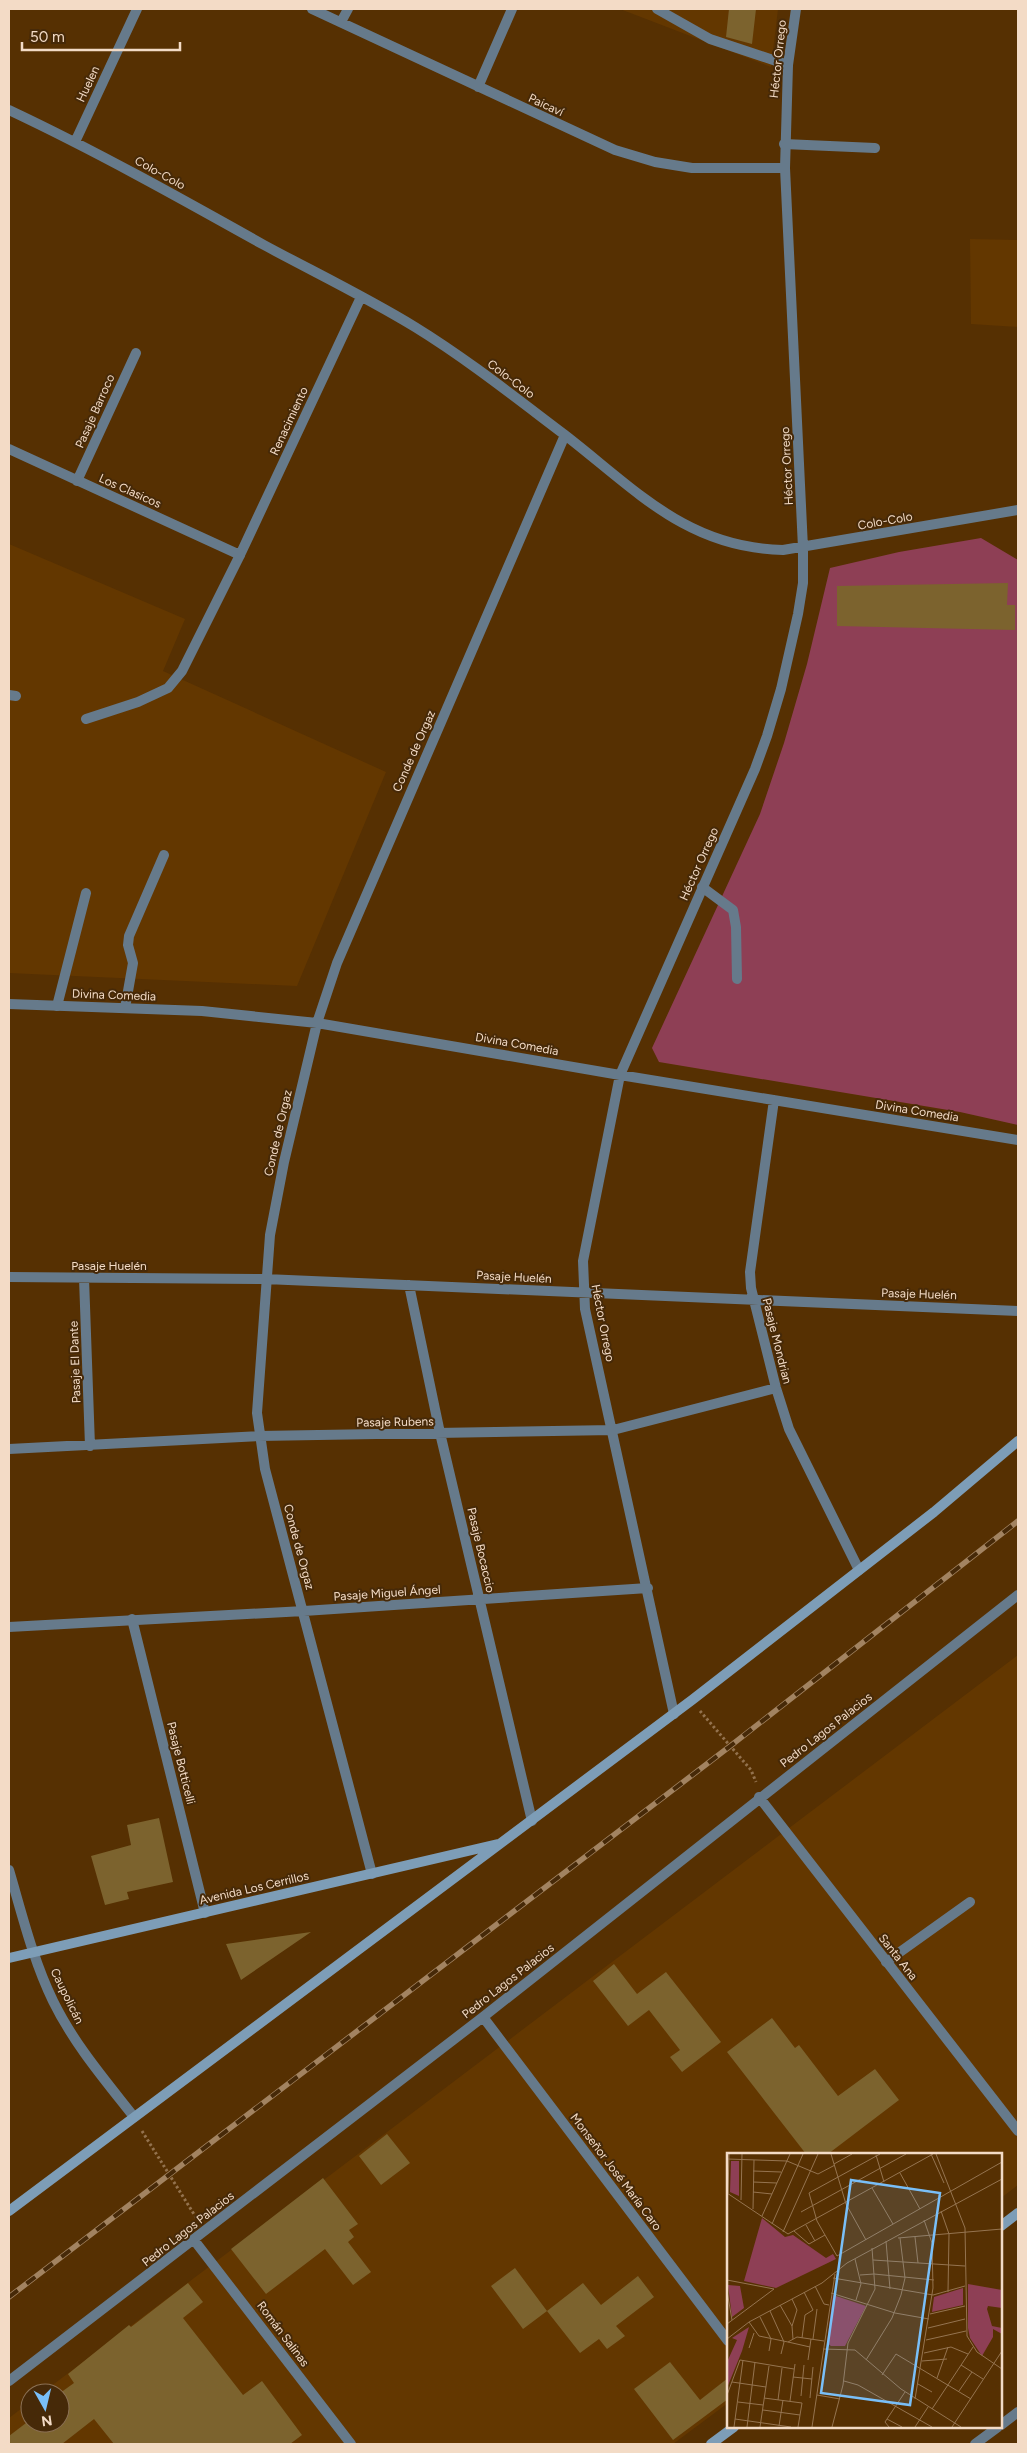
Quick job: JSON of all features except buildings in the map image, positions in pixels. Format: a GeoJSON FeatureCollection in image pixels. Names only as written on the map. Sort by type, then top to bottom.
{"type":"FeatureCollection","features":[{"type":"Feature","properties":{"kind":"main road"},"geometry":{"type":"LineString","coordinates":[[9,2211],[674,1714],[990,1467],[1018,1441]]}},
{"type":"Feature","properties":{"kind":"main road","name":"Avenida Los Cerrillos"},"geometry":{"type":"LineString","coordinates":[[9,1958],[504,1842]]}},
{"type":"Feature","properties":{"kind":"main road"},"geometry":{"type":"LineString","coordinates":[[1002,2225],[1018,2213]]}},
{"type":"Feature","properties":{"kind":"main road"},"geometry":{"type":"LineString","coordinates":[[711,2444],[733,2428]]}},
{"type":"Feature","properties":{"kind":"street","name":"Huelen"},"geometry":{"type":"LineString","coordinates":[[75,142],[137,9]]}},
{"type":"Feature","properties":{"kind":"street","name":"Paicaví"},"geometry":{"type":"LineString","coordinates":[[312,9],[589,140],[641,158],[692,168],[785,168]]}},
{"type":"Feature","properties":{"kind":"street"},"geometry":{"type":"LineString","coordinates":[[341,22],[348,9]]}},
{"type":"Feature","properties":{"kind":"street"},"geometry":{"type":"LineString","coordinates":[[478,87],[512,9]]}},
{"type":"Feature","properties":{"kind":"street"},"geometry":{"type":"LineString","coordinates":[[657,9],[710,39],[788,65]]}},
{"type":"Feature","properties":{"kind":"street","name":"Héctor Orrego"},"geometry":{"type":"LineString","coordinates":[[674,1714],[583,1293],[582,1277],[586,1245],[620,1075],[755,769],[774,713],[801,598],[803,548],[784,144],[788,65],[796,9]]}},
{"type":"Feature","properties":{"kind":"street","name":"Colo-Colo"},"geometry":{"type":"LineString","coordinates":[[9,110],[75,142],[361,297],[439,342],[565,435],[654,506],[687,526],[721,540],[755,548],[803,548],[1018,510]]}},
{"type":"Feature","properties":{"kind":"street"},"geometry":{"type":"LineString","coordinates":[[784,144],[875,148]]}},
{"type":"Feature","properties":{"kind":"street","name":"Renacimiento"},"geometry":{"type":"LineString","coordinates":[[86,719],[138,702],[168,688],[182,671],[240,555],[361,297]]}},
{"type":"Feature","properties":{"kind":"street","name":"Pasaje Barroco"},"geometry":{"type":"LineString","coordinates":[[78,481],[136,353]]}},
{"type":"Feature","properties":{"kind":"street","name":"Conde de Orgaz"},"geometry":{"type":"LineString","coordinates":[[372,1874],[304,1610],[265,1469],[259,1436],[257,1413],[265,1279],[275,1204],[317,1023],[350,928],[565,435]]}},
{"type":"Feature","properties":{"kind":"street","name":"Los Clasicos"},"geometry":{"type":"LineString","coordinates":[[9,449],[240,555]]}},
{"type":"Feature","properties":{"kind":"street"},"geometry":{"type":"LineString","coordinates":[[125,1008],[132,963],[128,945],[129,936],[164,855]]}},
{"type":"Feature","properties":{"kind":"street"},"geometry":{"type":"LineString","coordinates":[[702,888],[733,910],[736,927],[737,979]]}},
{"type":"Feature","properties":{"kind":"street"},"geometry":{"type":"LineString","coordinates":[[57,1006],[86,893]]}},
{"type":"Feature","properties":{"kind":"street","name":"Divina Comedia"},"geometry":{"type":"LineString","coordinates":[[9,1004],[236,1014],[317,1023],[1018,1140]]}},
{"type":"Feature","properties":{"kind":"street","name":"Pasaje Mondrian"},"geometry":{"type":"LineString","coordinates":[[774,1100],[750,1272],[754,1300],[776,1388],[798,1449],[859,1570]]}},
{"type":"Feature","properties":{"kind":"street","name":"Pasaje Huelén"},"geometry":{"type":"LineString","coordinates":[[9,1277],[265,1279],[1018,1311]]}},
{"type":"Feature","properties":{"kind":"street","name":"Pasaje El Dante"},"geometry":{"type":"LineString","coordinates":[[84,1278],[90,1446]]}},
{"type":"Feature","properties":{"kind":"street","name":"Pasaje Bocaccio"},"geometry":{"type":"LineString","coordinates":[[410,1284],[440,1434],[532,1821]]}},
{"type":"Feature","properties":{"kind":"street","name":"Pasaje Rubens"},"geometry":{"type":"LineString","coordinates":[[9,1450],[259,1436],[613,1430],[776,1388]]}},
{"type":"Feature","properties":{"kind":"street","name":"Pasaje Miguel Ángel"},"geometry":{"type":"LineString","coordinates":[[9,1627],[648,1588]]}},
{"type":"Feature","properties":{"kind":"street","name":"Pedro Lagos Palacios"},"geometry":{"type":"LineString","coordinates":[[9,2381],[483,2017],[759,1797],[1018,1595]]}},
{"type":"Feature","properties":{"kind":"street","name":"Pasaje Botticelli"},"geometry":{"type":"LineString","coordinates":[[132,1619],[205,1913]]}},
{"type":"Feature","properties":{"kind":"street","name":"Santa Ana"},"geometry":{"type":"LineString","coordinates":[[759,1797],[1018,2131]]}},
{"type":"Feature","properties":{"kind":"street","name":"Caupolicán"},"geometry":{"type":"LineString","coordinates":[[9,1870],[33,1952],[52,2000],[72,2035],[134,2117]]}},
{"type":"Feature","properties":{"kind":"street"},"geometry":{"type":"LineString","coordinates":[[886,1962],[970,1902]]}},
{"type":"Feature","properties":{"kind":"street","name":"Monseñor José María Caro"},"geometry":{"type":"LineString","coordinates":[[483,2017],[727,2341]]}},
{"type":"Feature","properties":{"kind":"street","name":"Román Salinas"},"geometry":{"type":"LineString","coordinates":[[194,2240],[348,2443]]}},
{"type":"Feature","properties":{"kind":"street"},"geometry":{"type":"LineString","coordinates":[[1002,2424],[1018,2412]]}},
{"type":"Feature","properties":{"kind":"street"},"geometry":{"type":"LineString","coordinates":[[975,2444],[996,2428]]}},
{"type":"Feature","properties":{"kind":"path"},"geometry":{"type":"LineString","coordinates":[[692,1700],[751,1770],[759,1797]]}},
{"type":"Feature","properties":{"kind":"path"},"geometry":{"type":"LineString","coordinates":[[134,2117],[204,2232]]}},
{"type":"Feature","properties":{"kind":"shaded area"},"geometry":{"type":"Polygon","coordinates":[[[620,9],[778,9],[771,67],[620,9]]]}},
{"type":"Feature","properties":{"kind":"shaded area"},"geometry":{"type":"Polygon","coordinates":[[[970,239],[1018,240],[1018,327],[971,324],[970,239]]]}},
{"type":"Feature","properties":{"kind":"shaded area"},"geometry":{"type":"Polygon","coordinates":[[[981,538],[1018,560],[1018,1125],[960,1112],[659,1062],[652,1048],[760,814],[784,743],[807,664],[830,568],[899,552],[981,538]]]}},
{"type":"Feature","properties":{"kind":"shaded area"},"geometry":{"type":"Polygon","coordinates":[[[9,544],[185,619],[163,671],[386,772],[297,986],[9,973],[9,544]]]}},
{"type":"Feature","properties":{"kind":"shaded area"},"geometry":{"type":"Polygon","coordinates":[[[1018,1655],[1018,2185],[1002,2197],[1002,2153],[727,2153],[727,2404],[673,2444],[9,2444],[9,2418],[20,2410],[20,2433],[70,2433],[70,2383],[55,2383],[1018,1655]]]}},
{"type":"Feature","properties":{"kind":"railway"},"geometry":{"type":"LineString","coordinates":[[9,2297],[729,1747],[1018,1521]]}}]}
